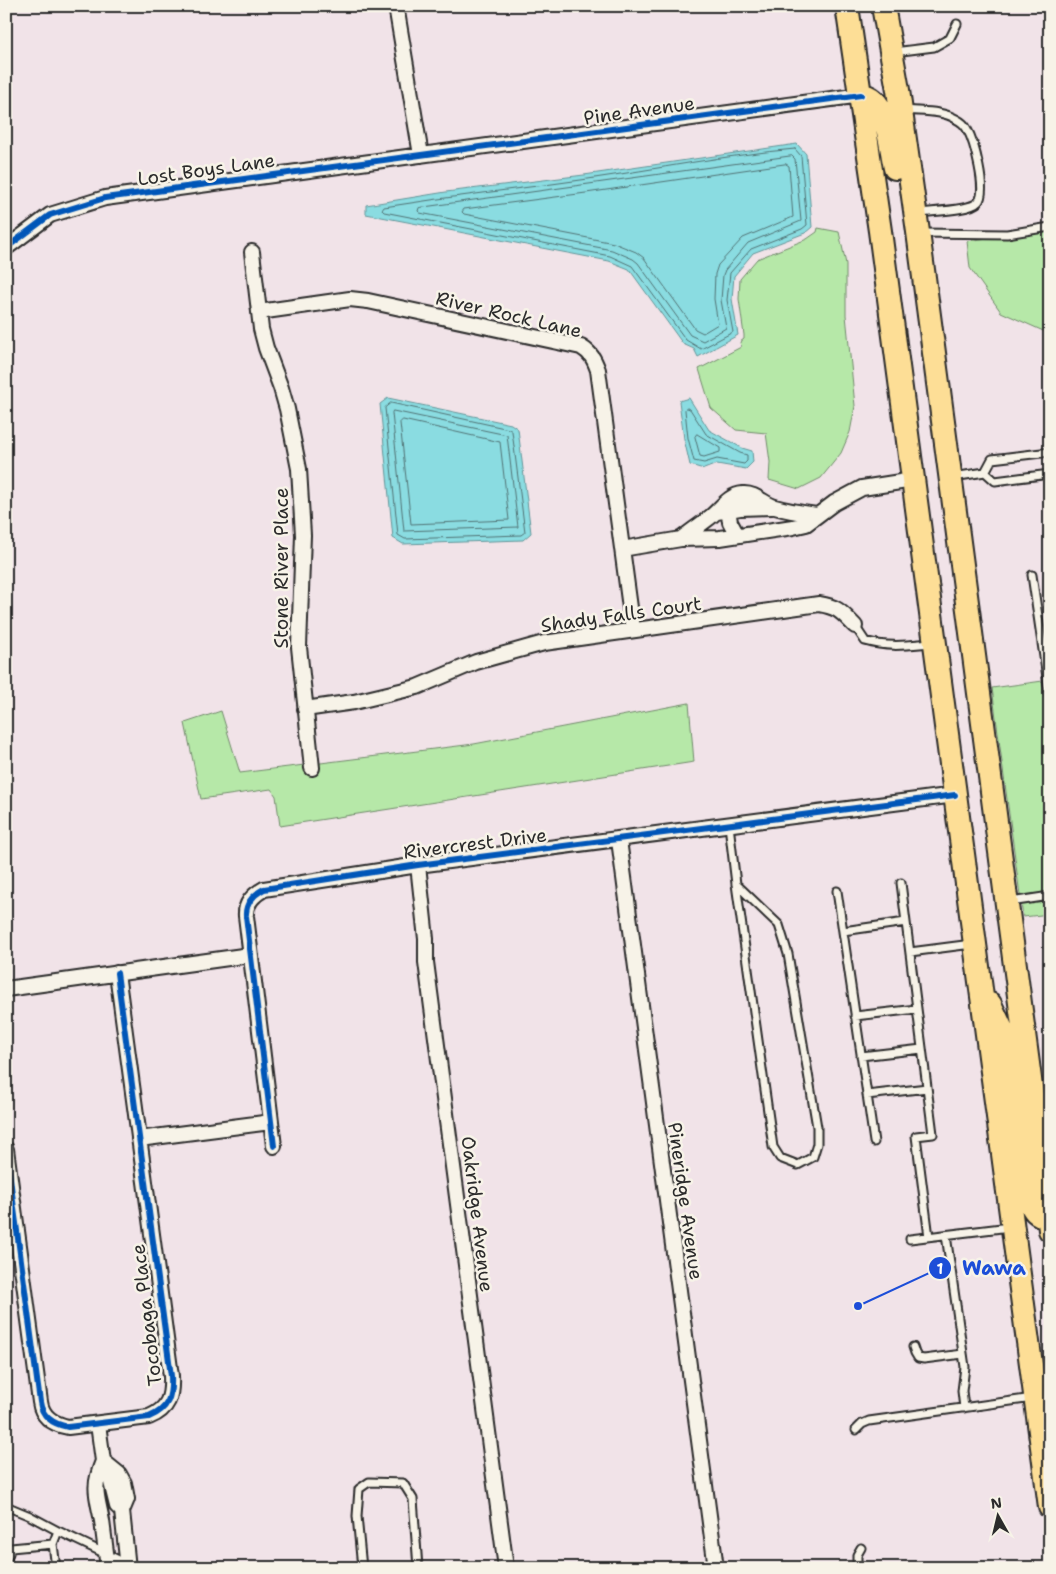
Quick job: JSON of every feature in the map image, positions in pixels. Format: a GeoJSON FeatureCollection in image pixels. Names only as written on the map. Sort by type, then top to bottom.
{"type":"FeatureCollection","features":[{"type":"Feature","properties":{"kind":"main road"},"geometry":{"type":"LineString","coordinates":[[847,6],[861,95],[1050,1507]]}},
{"type":"Feature","properties":{"kind":"main road"},"geometry":{"type":"LineString","coordinates":[[883,6],[901,110],[917,223],[1049,1221]]}},
{"type":"Feature","properties":{"kind":"main road"},"geometry":{"type":"LineString","coordinates":[[861,95],[875,102],[882,110],[895,168],[911,184]]}},
{"type":"Feature","properties":{"kind":"main road"},"geometry":{"type":"LineString","coordinates":[[955,795],[993,790]]}},
{"type":"Feature","properties":{"kind":"main road"},"geometry":{"type":"LineString","coordinates":[[981,988],[992,1006],[1004,1034],[1029,1200],[1036,1213],[1049,1221]]}},
{"type":"Feature","properties":{"kind":"street"},"geometry":{"type":"LineString","coordinates":[[396,6],[421,155]]}},
{"type":"Feature","properties":{"kind":"street","name":"Pine Avenue"},"geometry":{"type":"LineString","coordinates":[[421,155],[861,95]]}},
{"type":"Feature","properties":{"kind":"street","name":"Lost Boys Lane"},"geometry":{"type":"LineString","coordinates":[[6,248],[50,216],[105,198],[421,155]]}},
{"type":"Feature","properties":{"kind":"street","name":"Stone River Place"},"geometry":{"type":"LineString","coordinates":[[252,252],[259,312],[266,348],[287,409],[299,469],[303,535],[299,647],[312,768]]}},
{"type":"Feature","properties":{"kind":"street","name":"River Rock Lane"},"geometry":{"type":"LineString","coordinates":[[259,312],[350,300],[368,301],[581,347],[590,352],[598,370],[633,630]]}},
{"type":"Feature","properties":{"kind":"street"},"geometry":{"type":"LineString","coordinates":[[622,548],[681,539],[720,538],[793,528],[806,524],[847,494],[862,488],[913,480]]}},
{"type":"Feature","properties":{"kind":"street"},"geometry":{"type":"LineString","coordinates":[[681,539],[722,511],[730,499],[738,495],[745,494],[758,498],[773,507],[817,515]]}},
{"type":"Feature","properties":{"kind":"street"},"geometry":{"type":"LineString","coordinates":[[722,511],[730,522],[736,536]]}},
{"type":"Feature","properties":{"kind":"street","name":"Shady Falls Court"},"geometry":{"type":"LineString","coordinates":[[305,709],[354,702],[417,687],[476,662],[544,643],[819,604],[833,606],[855,626]]}},
{"type":"Feature","properties":{"kind":"street","name":"Rivercrest Drive"},"geometry":{"type":"LineString","coordinates":[[274,1146],[245,911],[252,897],[264,889],[418,866],[955,795]]}},
{"type":"Feature","properties":{"kind":"street","name":"Pineridge Avenue"},"geometry":{"type":"LineString","coordinates":[[619,840],[716,1568]]}},
{"type":"Feature","properties":{"kind":"street","name":"Oakridge Avenue"},"geometry":{"type":"LineString","coordinates":[[418,866],[426,939],[426,962],[506,1568]]}},
{"type":"Feature","properties":{"kind":"street"},"geometry":{"type":"LineString","coordinates":[[6,988],[250,955]]}},
{"type":"Feature","properties":{"kind":"street","name":"Tocobaga Place"},"geometry":{"type":"LineString","coordinates":[[6,1149],[40,1406],[50,1420],[61,1426],[74,1428],[149,1417],[157,1414],[168,1403],[171,1395],[171,1376],[117,973]]}},
{"type":"Feature","properties":{"kind":"street"},"geometry":{"type":"LineString","coordinates":[[139,1139],[271,1122]]}},
{"type":"Feature","properties":{"kind":"street"},"geometry":{"type":"LineString","coordinates":[[98,1424],[103,1461],[97,1478],[96,1494],[102,1520],[107,1561]]}},
{"type":"Feature","properties":{"kind":"street"},"geometry":{"type":"LineString","coordinates":[[103,1461],[119,1474],[124,1483],[127,1499],[122,1511],[127,1566]]}},
{"type":"Feature","properties":{"kind":"lane"},"geometry":{"type":"LineString","coordinates":[[891,52],[934,47],[950,38],[957,24]]}},
{"type":"Feature","properties":{"kind":"lane"},"geometry":{"type":"LineString","coordinates":[[901,110],[945,114],[956,119],[967,128],[977,157],[980,175],[982,193],[978,202],[969,207],[917,223]]}},
{"type":"Feature","properties":{"kind":"lane"},"geometry":{"type":"LineString","coordinates":[[917,223],[1007,234],[1050,227]]}},
{"type":"Feature","properties":{"kind":"lane"},"geometry":{"type":"LineString","coordinates":[[985,472],[992,460],[1050,452]]}},
{"type":"Feature","properties":{"kind":"lane"},"geometry":{"type":"LineString","coordinates":[[951,477],[985,472]]}},
{"type":"Feature","properties":{"kind":"lane"},"geometry":{"type":"LineString","coordinates":[[985,472],[995,482],[1050,474]]}},
{"type":"Feature","properties":{"kind":"lane"},"geometry":{"type":"LineString","coordinates":[[1032,576],[1050,698]]}},
{"type":"Feature","properties":{"kind":"lane","name":"Shady Falls Court"},"geometry":{"type":"LineString","coordinates":[[855,626],[865,641],[880,645],[895,647],[935,643]]}},
{"type":"Feature","properties":{"kind":"lane"},"geometry":{"type":"LineString","coordinates":[[729,825],[736,884],[773,1147],[780,1158],[798,1165],[813,1157],[817,1144],[816,1127],[788,954],[779,925],[736,884]]}},
{"type":"Feature","properties":{"kind":"lane"},"geometry":{"type":"LineString","coordinates":[[901,883],[932,1134],[916,1136],[929,1237]]}},
{"type":"Feature","properties":{"kind":"lane"},"geometry":{"type":"LineString","coordinates":[[837,892],[874,1142]]}},
{"type":"Feature","properties":{"kind":"lane"},"geometry":{"type":"LineString","coordinates":[[1007,902],[1050,896]]}},
{"type":"Feature","properties":{"kind":"lane"},"geometry":{"type":"LineString","coordinates":[[843,931],[906,922]]}},
{"type":"Feature","properties":{"kind":"lane"},"geometry":{"type":"LineString","coordinates":[[910,952],[975,943]]}},
{"type":"Feature","properties":{"kind":"lane"},"geometry":{"type":"LineString","coordinates":[[856,1016],[917,1009]]}},
{"type":"Feature","properties":{"kind":"lane"},"geometry":{"type":"LineString","coordinates":[[861,1056],[922,1049]]}},
{"type":"Feature","properties":{"kind":"lane"},"geometry":{"type":"LineString","coordinates":[[867,1095],[927,1088]]}},
{"type":"Feature","properties":{"kind":"lane"},"geometry":{"type":"LineString","coordinates":[[910,1239],[946,1236],[1013,1226]]}},
{"type":"Feature","properties":{"kind":"lane"},"geometry":{"type":"LineString","coordinates":[[946,1236],[965,1367],[962,1385],[964,1408]]}},
{"type":"Feature","properties":{"kind":"lane"},"geometry":{"type":"LineString","coordinates":[[913,1347],[918,1358],[924,1359],[963,1354]]}},
{"type":"Feature","properties":{"kind":"lane"},"geometry":{"type":"LineString","coordinates":[[856,1430],[866,1422],[1036,1398]]}},
{"type":"Feature","properties":{"kind":"lane"},"geometry":{"type":"LineString","coordinates":[[362,1568],[357,1516],[359,1489],[368,1482],[403,1483],[413,1499],[418,1568]]}},
{"type":"Feature","properties":{"kind":"lane"},"geometry":{"type":"LineString","coordinates":[[6,1506],[58,1531],[107,1561],[127,1566]]}},
{"type":"Feature","properties":{"kind":"lane"},"geometry":{"type":"LineString","coordinates":[[56,1568],[53,1544],[58,1531]]}},
{"type":"Feature","properties":{"kind":"lane"},"geometry":{"type":"LineString","coordinates":[[6,1561],[12,1548],[53,1544]]}},
{"type":"Feature","properties":{"kind":"lane"},"geometry":{"type":"LineString","coordinates":[[857,1568],[857,1555],[861,1548]]}},
{"type":"Feature","properties":{"kind":"green space"},"geometry":{"type":"Polygon","coordinates":[[[818,228],[839,232],[846,264],[846,315],[855,406],[850,432],[841,453],[821,478],[799,489],[769,480],[770,462],[766,433],[736,430],[711,408],[699,369],[741,347],[740,342],[744,339],[744,335],[739,299],[740,279],[757,259],[807,239],[817,232],[818,228]]]}},
{"type":"Feature","properties":{"kind":"green space"},"geometry":{"type":"Polygon","coordinates":[[[1050,229],[1050,334],[1001,312],[970,268],[967,241],[1050,229]]]}},
{"type":"Feature","properties":{"kind":"green space"},"geometry":{"type":"Polygon","coordinates":[[[1050,680],[1050,914],[1023,917],[992,688],[1050,680]]]}},
{"type":"Feature","properties":{"kind":"green space"},"geometry":{"type":"Polygon","coordinates":[[[689,703],[694,762],[280,826],[276,796],[271,789],[201,799],[185,723],[221,711],[240,773],[474,744],[689,703]]]}},
{"type":"Feature","properties":{"kind":"water"},"geometry":{"type":"Polygon","coordinates":[[[797,144],[806,154],[812,227],[805,233],[753,253],[734,276],[732,299],[738,335],[698,357],[694,349],[683,344],[629,269],[609,261],[366,214],[366,205],[446,192],[584,175],[797,144]]]}},
{"type":"Feature","properties":{"kind":"water"},"geometry":{"type":"Polygon","coordinates":[[[388,398],[511,424],[518,429],[531,533],[523,540],[403,544],[393,538],[380,404],[388,398]]]}},
{"type":"Feature","properties":{"kind":"water"},"geometry":{"type":"Polygon","coordinates":[[[689,398],[709,430],[742,448],[752,451],[753,462],[746,469],[717,464],[704,469],[690,465],[684,439],[679,401],[689,398]]]}},
{"type":"Feature","properties":{"kind":"cycle path"},"geometry":{"type":"LineString","coordinates":[[6,248],[50,215],[105,198],[861,95]]}},
{"type":"Feature","properties":{"kind":"cycle path"},"geometry":{"type":"LineString","coordinates":[[274,1146],[246,916],[250,900],[264,889],[418,865],[955,795]]}},
{"type":"Feature","properties":{"kind":"cycle path"},"geometry":{"type":"LineString","coordinates":[[6,1149],[40,1402],[43,1412],[53,1422],[68,1427],[149,1417],[156,1414],[165,1406],[170,1396],[171,1376],[117,973]]}},
{"type":"Feature","properties":{"kind":"place","name":"Wawa"},"geometry":{"type":"Point","coordinates":[858,1306]}}]}
